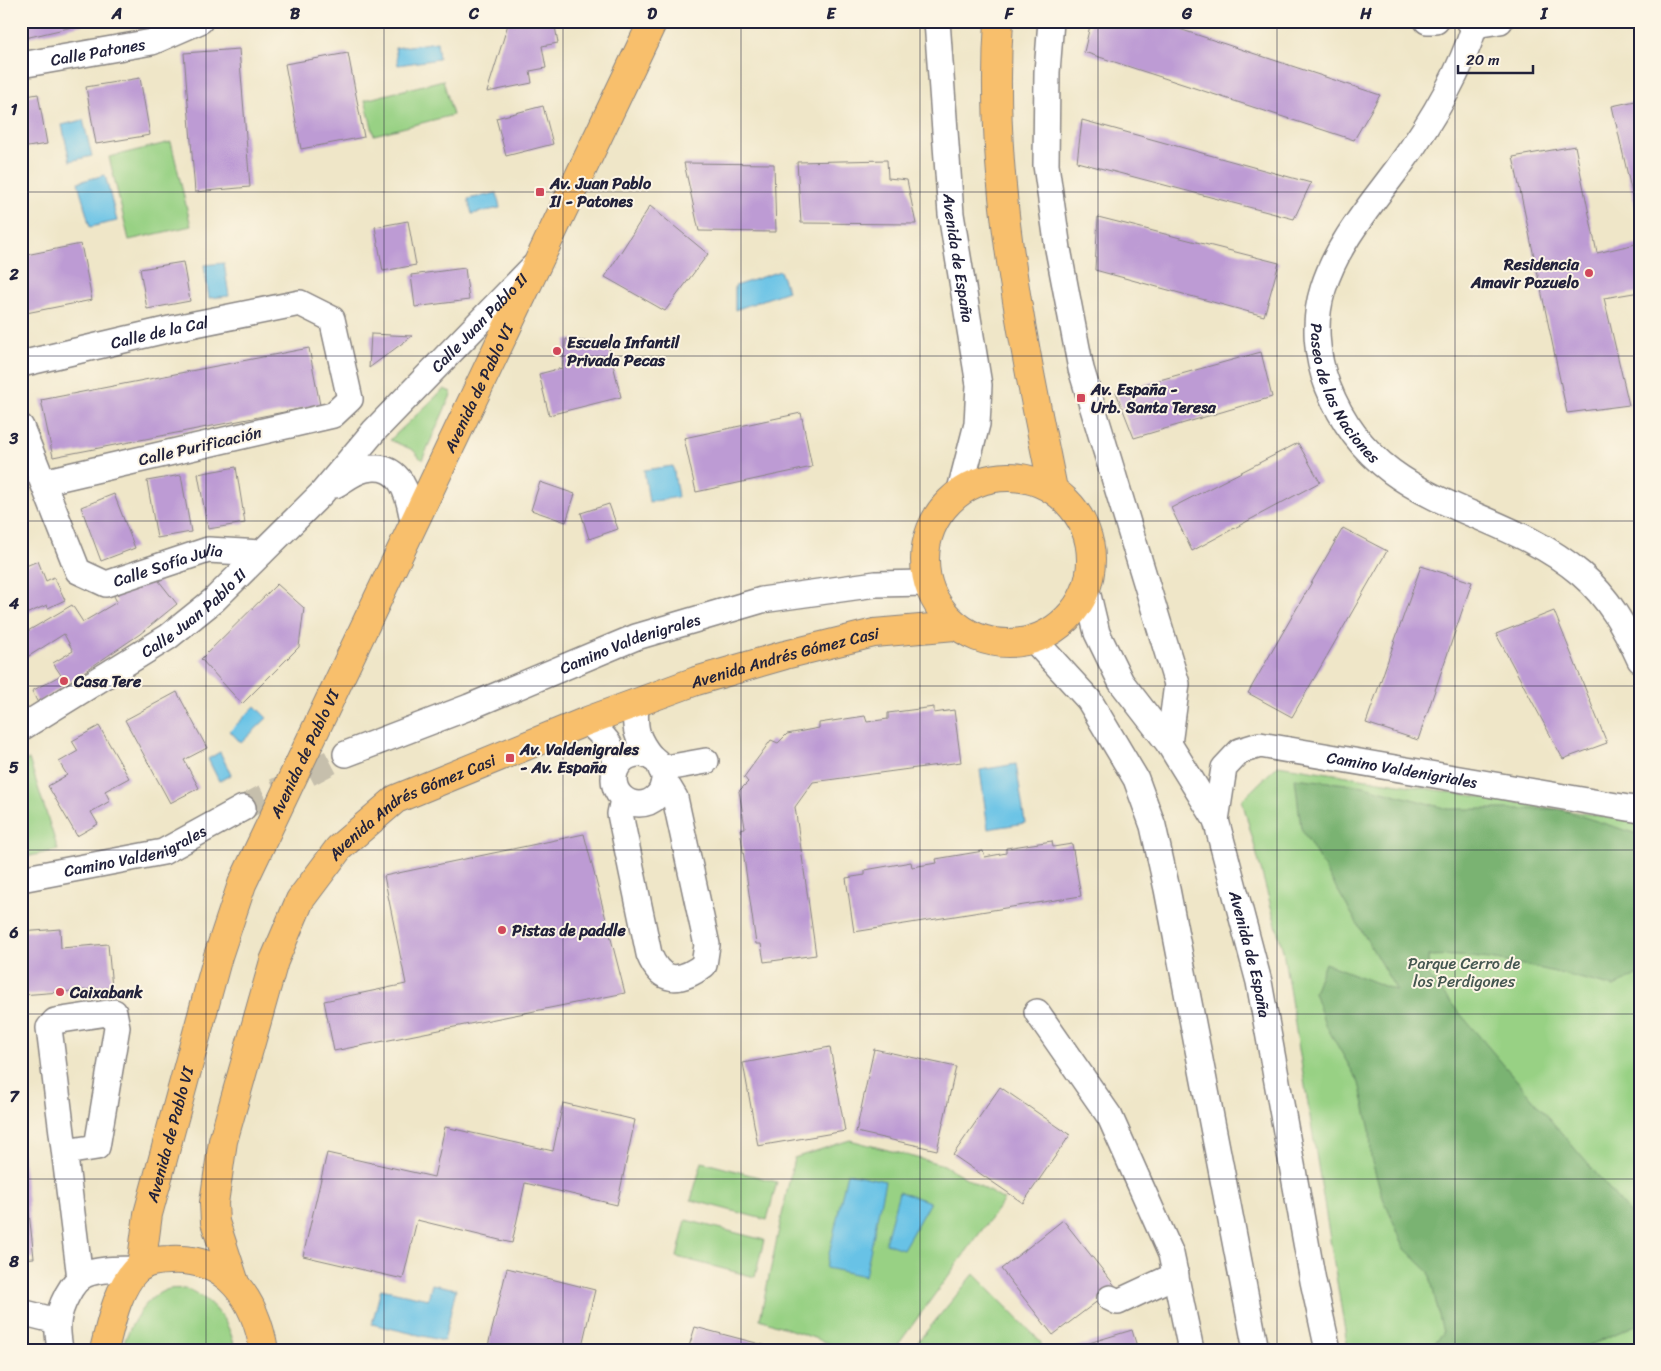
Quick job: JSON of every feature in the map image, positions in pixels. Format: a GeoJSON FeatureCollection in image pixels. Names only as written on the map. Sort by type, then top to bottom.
{"type":"FeatureCollection","features":[{"type":"Feature","properties":{"kind":"main road","name":"Avenida de Pablo VI"},"geometry":{"type":"LineString","coordinates":[[139,1268],[148,1214],[218,956],[242,884],[653,21]]}},
{"type":"Feature","properties":{"kind":"main road"},"geometry":{"type":"LineString","coordinates":[[999,21],[997,56],[1000,174],[1031,379],[1053,488]]}},
{"type":"Feature","properties":{"kind":"main road"},"geometry":{"type":"LineString","coordinates":[[998,477],[1023,477],[1053,488],[1075,508],[1088,534],[1092,563],[1086,591],[1066,621],[1034,640],[993,643],[955,626],[926,583],[924,548],[936,515],[960,490],[972,483],[998,477]]}},
{"type":"Feature","properties":{"kind":"main road","name":"Avenida Andrés Gómez Casi"},"geometry":{"type":"LineString","coordinates":[[235,1283],[215,1222],[214,1203],[223,1141],[274,961],[300,900],[339,848],[396,799],[587,721],[696,681],[874,633],[955,626]]}},
{"type":"Feature","properties":{"kind":"main road"},"geometry":{"type":"LineString","coordinates":[[104,1350],[121,1293],[139,1268],[152,1262],[184,1259],[220,1270],[235,1283],[260,1328],[265,1350]]}},
{"type":"Feature","properties":{"kind":"street","name":"Calle Patones"},"geometry":{"type":"LineString","coordinates":[[21,65],[152,42],[200,21]]}},
{"type":"Feature","properties":{"kind":"street","name":"Avenida de España"},"geometry":{"type":"LineString","coordinates":[[937,21],[951,214],[979,385],[977,424],[960,490]]}},
{"type":"Feature","properties":{"kind":"street"},"geometry":{"type":"LineString","coordinates":[[1051,21],[1047,72],[1046,165],[1058,249],[1081,369],[1177,684],[1169,744]]}},
{"type":"Feature","properties":{"kind":"street"},"geometry":{"type":"LineString","coordinates":[[1427,21],[1436,21]]}},
{"type":"Feature","properties":{"kind":"street","name":"Paseo de las Naciones"},"geometry":{"type":"LineString","coordinates":[[1500,21],[1472,23],[1457,72],[1436,113],[1398,168],[1359,219],[1336,259],[1323,288],[1316,321],[1319,355],[1326,381],[1336,406],[1349,429],[1388,470],[1413,487],[1543,548],[1580,574],[1608,602],[1626,631],[1640,660]]}},
{"type":"Feature","properties":{"kind":"street","name":"Calle Juan Pablo II"},"geometry":{"type":"LineString","coordinates":[[21,728],[168,637],[214,600],[322,493],[374,432],[536,264]]}},
{"type":"Feature","properties":{"kind":"street","name":"Calle de la Cal"},"geometry":{"type":"LineString","coordinates":[[21,364],[170,329],[300,303],[332,319],[350,398]]}},
{"type":"Feature","properties":{"kind":"street","name":"Calle Purificación"},"geometry":{"type":"LineString","coordinates":[[43,482],[333,415],[350,398]]}},
{"type":"Feature","properties":{"kind":"street"},"geometry":{"type":"LineString","coordinates":[[21,427],[43,482]]}},
{"type":"Feature","properties":{"kind":"street","name":"Calle Juan Pablo II"},"geometry":{"type":"LineString","coordinates":[[322,493],[366,469],[380,469],[392,473],[403,483],[408,496],[413,522]]}},
{"type":"Feature","properties":{"kind":"street","name":"Calle Sofía Julia"},"geometry":{"type":"LineString","coordinates":[[43,482],[78,571],[106,584],[208,550],[261,553]]}},
{"type":"Feature","properties":{"kind":"street","name":"Camino Valdenigrales"},"geometry":{"type":"LineString","coordinates":[[346,754],[468,708],[636,637],[753,603],[876,584],[926,583]]}},
{"type":"Feature","properties":{"kind":"street","name":"Avenida de España"},"geometry":{"type":"LineString","coordinates":[[1086,591],[1097,633],[1121,682],[1169,744],[1216,820],[1259,982],[1313,1281],[1328,1350]]}},
{"type":"Feature","properties":{"kind":"street"},"geometry":{"type":"LineString","coordinates":[[1034,640],[1089,700],[1136,778],[1153,826],[1167,889],[1256,1350]]}},
{"type":"Feature","properties":{"kind":"street"},"geometry":{"type":"LineString","coordinates":[[623,799],[620,814],[649,954],[655,968],[670,978],[689,977],[704,965],[707,946],[675,798],[640,744],[636,729],[636,703]]}},
{"type":"Feature","properties":{"kind":"street"},"geometry":{"type":"LineString","coordinates":[[587,721],[610,743],[615,754],[614,785],[623,799],[630,804],[647,803],[654,799],[659,771]]}},
{"type":"Feature","properties":{"kind":"street","name":"Camino Valdenigriales"},"geometry":{"type":"LineString","coordinates":[[1216,820],[1224,768],[1240,751],[1260,745],[1640,810]]}},
{"type":"Feature","properties":{"kind":"street"},"geometry":{"type":"LineString","coordinates":[[615,771],[624,759],[630,756],[645,755],[659,771]]}},
{"type":"Feature","properties":{"kind":"street"},"geometry":{"type":"LineString","coordinates":[[659,771],[706,761]]}},
{"type":"Feature","properties":{"kind":"street","name":"Camino Valdenigrales"},"geometry":{"type":"LineString","coordinates":[[21,879],[163,852],[242,808]]}},
{"type":"Feature","properties":{"kind":"street"},"geometry":{"type":"LineString","coordinates":[[65,1152],[97,1146],[117,1027],[114,1012],[55,1021],[49,1028],[80,1278]]}},
{"type":"Feature","properties":{"kind":"street"},"geometry":{"type":"LineString","coordinates":[[1037,1012],[1110,1117],[1171,1254],[1191,1350]]}},
{"type":"Feature","properties":{"kind":"street"},"geometry":{"type":"LineString","coordinates":[[60,1350],[58,1321],[62,1306],[80,1278],[85,1274],[106,1270],[139,1268]]}},
{"type":"Feature","properties":{"kind":"street"},"geometry":{"type":"LineString","coordinates":[[1110,1298],[1118,1302],[1176,1275]]}},
{"type":"Feature","properties":{"kind":"street"},"geometry":{"type":"LineString","coordinates":[[21,1312],[58,1321]]}},
{"type":"Feature","properties":{"kind":"green space"},"geometry":{"type":"Polygon","coordinates":[[[443,80],[453,115],[374,135],[365,100],[443,80]]]}},
{"type":"Feature","properties":{"kind":"green space"},"geometry":{"type":"Polygon","coordinates":[[[171,142],[191,226],[129,240],[109,157],[171,142]]]}},
{"type":"Feature","properties":{"kind":"green space"},"geometry":{"type":"Polygon","coordinates":[[[444,389],[451,392],[451,395],[422,460],[413,450],[390,440],[444,389]]]}},
{"type":"Feature","properties":{"kind":"green space"},"geometry":{"type":"Polygon","coordinates":[[[29,759],[58,850],[21,858],[21,763],[29,759]]]}},
{"type":"Feature","properties":{"kind":"green space","name":"Parque Cerro de los Perdigones"},"geometry":{"type":"Polygon","coordinates":[[[1278,765],[1640,822],[1640,1343],[1627,1350],[1348,1350],[1283,951],[1242,800],[1278,765]]]}},
{"type":"Feature","properties":{"kind":"green space","name":"Parque Cerro de los Perdigones"},"geometry":{"type":"Polygon","coordinates":[[[1295,778],[1364,786],[1448,809],[1559,809],[1640,835],[1640,973],[1614,987],[1546,970],[1475,957],[1428,956],[1429,977],[1633,1217],[1640,1248],[1640,1323],[1579,1350],[1428,1350],[1443,1333],[1429,1272],[1405,1249],[1383,1198],[1371,1159],[1370,1130],[1359,1083],[1325,1024],[1314,992],[1325,963],[1397,991],[1301,828],[1295,778]]]}},
{"type":"Feature","properties":{"kind":"green space"},"geometry":{"type":"Polygon","coordinates":[[[850,1140],[944,1165],[1004,1200],[894,1350],[848,1350],[760,1319],[794,1158],[850,1140]]]}},
{"type":"Feature","properties":{"kind":"green space"},"geometry":{"type":"Polygon","coordinates":[[[702,1162],[777,1182],[767,1220],[691,1200],[702,1162]]]}},
{"type":"Feature","properties":{"kind":"green space"},"geometry":{"type":"Polygon","coordinates":[[[686,1220],[764,1240],[755,1277],[677,1257],[686,1220]]]}},
{"type":"Feature","properties":{"kind":"green space"},"geometry":{"type":"Polygon","coordinates":[[[974,1274],[1040,1341],[1043,1350],[911,1350],[974,1274]]]}},
{"type":"Feature","properties":{"kind":"green space"},"geometry":{"type":"Polygon","coordinates":[[[185,1288],[204,1298],[218,1312],[229,1329],[235,1350],[121,1350],[133,1323],[152,1298],[169,1289],[185,1288]]]}},
{"type":"Feature","properties":{"kind":"water"},"geometry":{"type":"Polygon","coordinates":[[[437,42],[439,59],[398,65],[395,48],[437,42]]]}},
{"type":"Feature","properties":{"kind":"water"},"geometry":{"type":"Polygon","coordinates":[[[83,120],[92,156],[70,161],[62,125],[83,120]]]}},
{"type":"Feature","properties":{"kind":"water"},"geometry":{"type":"Polygon","coordinates":[[[105,175],[117,221],[90,227],[78,182],[105,175]]]}},
{"type":"Feature","properties":{"kind":"water"},"geometry":{"type":"Polygon","coordinates":[[[497,193],[500,208],[472,214],[468,199],[497,193]]]}},
{"type":"Feature","properties":{"kind":"water"},"geometry":{"type":"Polygon","coordinates":[[[224,263],[229,296],[209,298],[204,265],[224,263]]]}},
{"type":"Feature","properties":{"kind":"water"},"geometry":{"type":"Polygon","coordinates":[[[780,271],[788,291],[735,310],[735,286],[780,271]]]}},
{"type":"Feature","properties":{"kind":"water"},"geometry":{"type":"Polygon","coordinates":[[[673,466],[678,497],[649,502],[644,470],[673,466]]]}},
{"type":"Feature","properties":{"kind":"water"},"geometry":{"type":"Polygon","coordinates":[[[255,706],[267,718],[241,743],[230,731],[255,706]]]}},
{"type":"Feature","properties":{"kind":"water"},"geometry":{"type":"Polygon","coordinates":[[[220,752],[231,775],[219,781],[208,759],[220,752]]]}},
{"type":"Feature","properties":{"kind":"water"},"geometry":{"type":"Polygon","coordinates":[[[1016,764],[1025,823],[988,829],[980,770],[1016,764]]]}},
{"type":"Feature","properties":{"kind":"water"},"geometry":{"type":"Polygon","coordinates":[[[847,1173],[885,1181],[865,1276],[826,1268],[847,1173]]]}},
{"type":"Feature","properties":{"kind":"water"},"geometry":{"type":"Polygon","coordinates":[[[899,1192],[930,1202],[903,1249],[885,1243],[899,1192]]]}},
{"type":"Feature","properties":{"kind":"water"},"geometry":{"type":"Polygon","coordinates":[[[432,1284],[456,1289],[444,1341],[372,1324],[381,1289],[428,1299],[432,1284]]]}},
{"type":"Feature","properties":{"kind":"building"},"geometry":{"type":"Polygon","coordinates":[[[21,21],[94,21],[94,22],[21,39],[21,21]]]}},
{"type":"Feature","properties":{"kind":"building"},"geometry":{"type":"Polygon","coordinates":[[[509,21],[554,21],[558,43],[542,46],[546,68],[530,71],[532,83],[487,92],[509,21]]]}},
{"type":"Feature","properties":{"kind":"building"},"geometry":{"type":"Polygon","coordinates":[[[1091,21],[1155,21],[1380,95],[1354,140],[1084,52],[1091,21]]]}},
{"type":"Feature","properties":{"kind":"building"},"geometry":{"type":"Polygon","coordinates":[[[239,49],[250,187],[195,192],[184,53],[239,49]]]}},
{"type":"Feature","properties":{"kind":"building"},"geometry":{"type":"Polygon","coordinates":[[[348,53],[364,137],[301,149],[285,64],[348,53]]]}},
{"type":"Feature","properties":{"kind":"building"},"geometry":{"type":"Polygon","coordinates":[[[140,78],[150,135],[96,144],[86,87],[140,78]]]}},
{"type":"Feature","properties":{"kind":"building"},"geometry":{"type":"Polygon","coordinates":[[[38,94],[47,144],[21,148],[21,97],[38,94]]]}},
{"type":"Feature","properties":{"kind":"building"},"geometry":{"type":"Polygon","coordinates":[[[1640,100],[1640,224],[1639,224],[1612,106],[1640,100]]]}},
{"type":"Feature","properties":{"kind":"building"},"geometry":{"type":"Polygon","coordinates":[[[543,106],[553,144],[506,156],[496,118],[543,106]]]}},
{"type":"Feature","properties":{"kind":"building"},"geometry":{"type":"Polygon","coordinates":[[[1082,120],[1311,183],[1294,219],[1077,162],[1082,120]]]}},
{"type":"Feature","properties":{"kind":"building","name":"Residencia Amavir Pozuelo"},"geometry":{"type":"Polygon","coordinates":[[[1575,146],[1597,253],[1640,243],[1640,292],[1604,298],[1629,405],[1567,413],[1513,157],[1575,146]]]}},
{"type":"Feature","properties":{"kind":"building"},"geometry":{"type":"Polygon","coordinates":[[[887,160],[888,178],[907,180],[916,224],[801,223],[797,162],[887,160]]]}},
{"type":"Feature","properties":{"kind":"building"},"geometry":{"type":"Polygon","coordinates":[[[684,163],[774,164],[776,232],[699,231],[684,163]]]}},
{"type":"Feature","properties":{"kind":"building"},"geometry":{"type":"Polygon","coordinates":[[[650,206],[708,254],[665,311],[605,277],[650,206]]]}},
{"type":"Feature","properties":{"kind":"building"},"geometry":{"type":"Polygon","coordinates":[[[1098,217],[1279,263],[1264,316],[1095,270],[1098,217]]]}},
{"type":"Feature","properties":{"kind":"building"},"geometry":{"type":"Polygon","coordinates":[[[408,221],[416,265],[383,271],[375,227],[408,221]]]}},
{"type":"Feature","properties":{"kind":"building"},"geometry":{"type":"Polygon","coordinates":[[[81,244],[92,300],[21,314],[21,256],[81,244]]]}},
{"type":"Feature","properties":{"kind":"building"},"geometry":{"type":"Polygon","coordinates":[[[183,262],[190,301],[147,309],[140,269],[183,262]]]}},
{"type":"Feature","properties":{"kind":"building"},"geometry":{"type":"Polygon","coordinates":[[[465,268],[469,300],[415,307],[411,275],[465,268]]]}},
{"type":"Feature","properties":{"kind":"building"},"geometry":{"type":"Polygon","coordinates":[[[371,334],[412,336],[369,368],[371,334]]]}},
{"type":"Feature","properties":{"kind":"building"},"geometry":{"type":"Polygon","coordinates":[[[566,339],[608,344],[621,397],[549,415],[539,374],[562,368],[566,339]]]}},
{"type":"Feature","properties":{"kind":"building"},"geometry":{"type":"Polygon","coordinates":[[[309,348],[320,405],[53,457],[41,400],[309,348]]]}},
{"type":"Feature","properties":{"kind":"building"},"geometry":{"type":"Polygon","coordinates":[[[1261,352],[1272,397],[1134,438],[1116,392],[1261,352]]]}},
{"type":"Feature","properties":{"kind":"building"},"geometry":{"type":"Polygon","coordinates":[[[801,413],[812,467],[696,492],[684,438],[801,413]]]}},
{"type":"Feature","properties":{"kind":"building"},"geometry":{"type":"Polygon","coordinates":[[[1298,443],[1320,482],[1192,551],[1171,508],[1298,443]]]}},
{"type":"Feature","properties":{"kind":"building"},"geometry":{"type":"Polygon","coordinates":[[[236,467],[245,523],[208,529],[198,474],[236,467]]]}},
{"type":"Feature","properties":{"kind":"building"},"geometry":{"type":"Polygon","coordinates":[[[181,475],[191,532],[157,538],[147,481],[181,475]]]}},
{"type":"Feature","properties":{"kind":"building"},"geometry":{"type":"Polygon","coordinates":[[[540,482],[575,494],[566,522],[531,510],[540,482]]]}},
{"type":"Feature","properties":{"kind":"building"},"geometry":{"type":"Polygon","coordinates":[[[114,494],[135,548],[101,561],[81,507],[114,494]]]}},
{"type":"Feature","properties":{"kind":"building"},"geometry":{"type":"Polygon","coordinates":[[[609,504],[618,529],[589,539],[581,513],[609,504]]]}},
{"type":"Feature","properties":{"kind":"building"},"geometry":{"type":"Polygon","coordinates":[[[1343,528],[1387,551],[1292,717],[1248,693],[1343,528]]]}},
{"type":"Feature","properties":{"kind":"building"},"geometry":{"type":"Polygon","coordinates":[[[38,561],[46,581],[54,577],[65,600],[48,608],[47,605],[21,616],[21,568],[38,561]]]}},
{"type":"Feature","properties":{"kind":"building"},"geometry":{"type":"Polygon","coordinates":[[[1421,566],[1472,582],[1418,740],[1366,723],[1421,566]]]}},
{"type":"Feature","properties":{"kind":"building"},"geometry":{"type":"Polygon","coordinates":[[[155,576],[177,604],[140,634],[38,703],[32,691],[61,675],[53,663],[73,651],[64,634],[21,661],[21,635],[72,605],[83,622],[117,602],[112,592],[125,587],[126,591],[155,576]]]}},
{"type":"Feature","properties":{"kind":"building"},"geometry":{"type":"Polygon","coordinates":[[[277,584],[304,608],[299,647],[242,704],[201,659],[277,584]]]}},
{"type":"Feature","properties":{"kind":"building"},"geometry":{"type":"Polygon","coordinates":[[[1554,611],[1607,743],[1563,759],[1496,634],[1554,611]]]}},
{"type":"Feature","properties":{"kind":"building"},"geometry":{"type":"Polygon","coordinates":[[[177,692],[207,748],[184,760],[199,788],[170,803],[125,720],[177,692]]]}},
{"type":"Feature","properties":{"kind":"building"},"geometry":{"type":"Polygon","coordinates":[[[934,707],[934,713],[954,710],[961,762],[813,782],[795,807],[816,955],[764,962],[761,944],[756,944],[740,829],[745,828],[739,791],[748,782],[744,777],[771,740],[778,743],[787,734],[819,728],[819,723],[865,716],[867,722],[888,719],[888,713],[934,707]]]}},
{"type":"Feature","properties":{"kind":"building"},"geometry":{"type":"Polygon","coordinates":[[[99,726],[129,778],[105,791],[110,801],[91,812],[98,824],[77,836],[48,786],[67,775],[59,762],[78,751],[72,741],[99,726]]]}},
{"type":"Feature","properties":{"kind":"building","name":"Pistas de paddle"},"geometry":{"type":"Polygon","coordinates":[[[584,834],[625,993],[334,1051],[324,1001],[406,984],[384,876],[584,834]]]}},
{"type":"Feature","properties":{"kind":"building"},"geometry":{"type":"Polygon","coordinates":[[[1052,841],[1053,847],[1072,844],[1081,896],[854,932],[846,878],[865,875],[865,870],[911,862],[912,867],[937,863],[936,859],[983,851],[985,857],[1006,853],[1006,848],[1052,841]]]}},
{"type":"Feature","properties":{"kind":"building"},"geometry":{"type":"Polygon","coordinates":[[[60,929],[61,948],[108,944],[112,988],[21,995],[21,932],[60,929]]]}},
{"type":"Feature","properties":{"kind":"building"},"geometry":{"type":"Polygon","coordinates":[[[830,1047],[845,1131],[758,1146],[743,1063],[830,1047]]]}},
{"type":"Feature","properties":{"kind":"building"},"geometry":{"type":"Polygon","coordinates":[[[874,1049],[956,1067],[937,1150],[856,1132],[874,1049]]]}},
{"type":"Feature","properties":{"kind":"building"},"geometry":{"type":"Polygon","coordinates":[[[1000,1087],[1070,1135],[1023,1203],[953,1155],[1000,1087]]]}},
{"type":"Feature","properties":{"kind":"building"},"geometry":{"type":"Polygon","coordinates":[[[563,1103],[635,1120],[617,1205],[525,1183],[512,1243],[417,1220],[403,1279],[303,1256],[327,1153],[434,1177],[445,1127],[553,1151],[563,1103]]]}},
{"type":"Feature","properties":{"kind":"building"},"geometry":{"type":"Polygon","coordinates":[[[21,1140],[34,1258],[21,1259],[21,1140]]]}},
{"type":"Feature","properties":{"kind":"building"},"geometry":{"type":"Polygon","coordinates":[[[1063,1220],[1116,1287],[1053,1335],[1001,1269],[1063,1220]]]}},
{"type":"Feature","properties":{"kind":"building"},"geometry":{"type":"Polygon","coordinates":[[[507,1268],[595,1290],[581,1350],[487,1350],[507,1268]]]}},
{"type":"Feature","properties":{"kind":"building"},"geometry":{"type":"Polygon","coordinates":[[[695,1327],[779,1349],[779,1350],[688,1350],[695,1327]]]}},
{"type":"Feature","properties":{"kind":"building"},"geometry":{"type":"Polygon","coordinates":[[[1132,1330],[1138,1350],[1069,1350],[1069,1349],[1132,1330]]]}},
{"type":"Feature","properties":{"kind":"tunnel"},"geometry":{"type":"LineString","coordinates":[[243,808],[346,754]]}},
{"type":"Feature","properties":{"kind":"place","name":"Av. Juan Pablo II - Patones"},"geometry":{"type":"Point","coordinates":[540,192]}},
{"type":"Feature","properties":{"kind":"place","name":"Residencia Amavir Pozuelo"},"geometry":{"type":"Point","coordinates":[1589,273]}},
{"type":"Feature","properties":{"kind":"place","name":"Escuela Infantil Privada Pecas"},"geometry":{"type":"Point","coordinates":[557,351]}},
{"type":"Feature","properties":{"kind":"place","name":"Av. España - Urb. Santa Teresa"},"geometry":{"type":"Point","coordinates":[1081,398]}},
{"type":"Feature","properties":{"kind":"place","name":"Casa Tere"},"geometry":{"type":"Point","coordinates":[64,681]}},
{"type":"Feature","properties":{"kind":"place","name":"Av. Valdenigrales - Av. España"},"geometry":{"type":"Point","coordinates":[510,758]}},
{"type":"Feature","properties":{"kind":"place","name":"Pistas de paddle"},"geometry":{"type":"Point","coordinates":[502,930]}},
{"type":"Feature","properties":{"kind":"place","name":"Caixabank"},"geometry":{"type":"Point","coordinates":[60,992]}}]}
